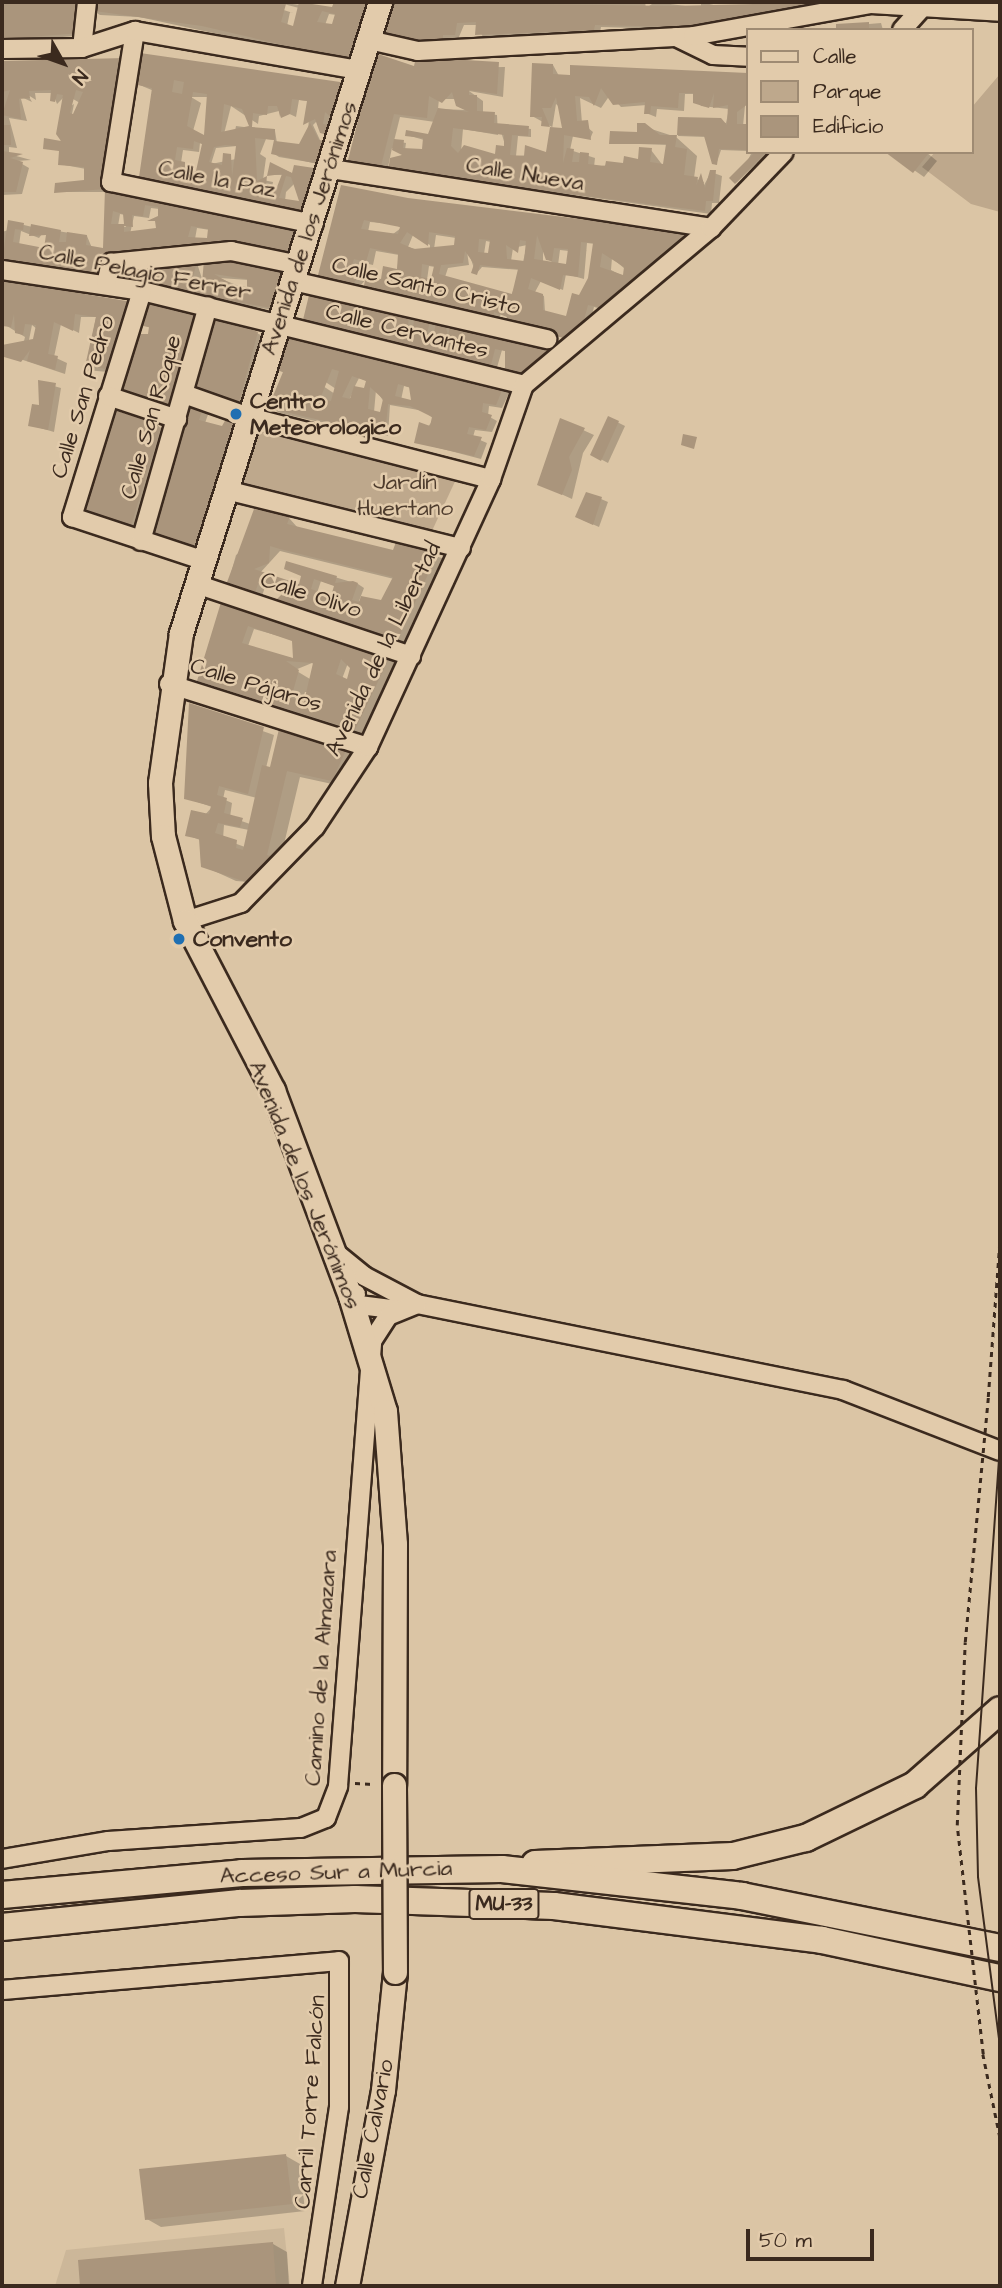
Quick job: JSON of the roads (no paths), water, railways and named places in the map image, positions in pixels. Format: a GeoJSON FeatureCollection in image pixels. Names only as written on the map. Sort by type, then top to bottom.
{"type":"FeatureCollection","features":[{"type":"Feature","properties":{"kind":"highway"},"geometry":{"type":"LineString","coordinates":[[502,1869],[576,1857],[733,1856],[806,1838],[915,1785],[1000,1710]]}},
{"type":"Feature","properties":{"kind":"highway","name":"Acceso Sur a Murcia"},"geometry":{"type":"LineString","coordinates":[[2,1895],[242,1873],[502,1869],[742,1896],[1000,1948]]}},
{"type":"Feature","properties":{"kind":"highway","name":"Acceso Sur a Murcia"},"geometry":{"type":"LineString","coordinates":[[2,1927],[240,1903],[355,1899],[554,1906],[822,1940],[1000,1978]]}},
{"type":"Feature","properties":{"kind":"main road","name":"Avenida de los Jerónimos"},"geometry":{"type":"LineString","coordinates":[[380,2],[314,224],[278,324],[195,584],[169,684],[160,783],[163,836],[185,920],[273,1090],[352,1301],[385,1411],[393,1485],[394,1785]]}},
{"type":"Feature","properties":{"kind":"main road","name":"Calle Calvario"},"geometry":{"type":"LineString","coordinates":[[347,2286],[383,2090],[395,1972],[394,1785]]}},
{"type":"Feature","properties":{"kind":"street"},"geometry":{"type":"LineString","coordinates":[[82,48],[87,2]]}},
{"type":"Feature","properties":{"kind":"street"},"geometry":{"type":"LineString","coordinates":[[771,28],[803,25],[871,4],[1000,12]]}},
{"type":"Feature","properties":{"kind":"street"},"geometry":{"type":"LineString","coordinates":[[904,28],[921,5]]}},
{"type":"Feature","properties":{"kind":"street"},"geometry":{"type":"LineString","coordinates":[[369,40],[418,51],[675,37],[746,30]]}},
{"type":"Feature","properties":{"kind":"street"},"geometry":{"type":"LineString","coordinates":[[2,49],[82,48],[135,31],[358,71]]}},
{"type":"Feature","properties":{"kind":"street","name":"Calle la Paz"},"geometry":{"type":"LineString","coordinates":[[135,31],[111,182],[314,224]]}},
{"type":"Feature","properties":{"kind":"street"},"geometry":{"type":"LineString","coordinates":[[675,37],[713,55],[746,57]]}},
{"type":"Feature","properties":{"kind":"street"},"geometry":{"type":"LineString","coordinates":[[524,385],[710,228],[782,154]]}},
{"type":"Feature","properties":{"kind":"street","name":"Calle Nueva"},"geometry":{"type":"LineString","coordinates":[[331,169],[710,228]]}},
{"type":"Feature","properties":{"kind":"street","name":"Calle Santo Cristo"},"geometry":{"type":"LineString","coordinates":[[106,284],[111,263],[230,251],[296,273],[547,339]]}},
{"type":"Feature","properties":{"kind":"street","name":"Calle Pelagio Ferrer"},"geometry":{"type":"LineString","coordinates":[[2,270],[142,291],[278,324]]}},
{"type":"Feature","properties":{"kind":"street","name":"Calle San Pedro"},"geometry":{"type":"LineString","coordinates":[[141,541],[72,517],[142,291]]}},
{"type":"Feature","properties":{"kind":"street","name":"Calle San Roque"},"geometry":{"type":"LineString","coordinates":[[141,541],[208,306]]}},
{"type":"Feature","properties":{"kind":"street","name":"Calle Cervantes"},"geometry":{"type":"LineString","coordinates":[[278,324],[524,385]]}},
{"type":"Feature","properties":{"kind":"street","name":"Avenida de la Libertad"},"geometry":{"type":"LineString","coordinates":[[185,920],[241,903],[316,827],[368,747],[491,479],[524,385]]}},
{"type":"Feature","properties":{"kind":"street"},"geometry":{"type":"LineString","coordinates":[[184,394],[248,417],[491,479]]}},
{"type":"Feature","properties":{"kind":"street"},"geometry":{"type":"LineString","coordinates":[[108,396],[177,419]]}},
{"type":"Feature","properties":{"kind":"street"},"geometry":{"type":"LineString","coordinates":[[226,490],[461,548]]}},
{"type":"Feature","properties":{"kind":"street"},"geometry":{"type":"LineString","coordinates":[[141,541],[202,560]]}},
{"type":"Feature","properties":{"kind":"street","name":"Calle Olivo"},"geometry":{"type":"LineString","coordinates":[[195,584],[411,656]]}},
{"type":"Feature","properties":{"kind":"street","name":"Calle Pájaros"},"geometry":{"type":"LineString","coordinates":[[169,684],[368,747]]}},
{"type":"Feature","properties":{"kind":"street"},"geometry":{"type":"LineString","coordinates":[[332,1247],[379,1285],[417,1304],[843,1390],[1000,1451]]}},
{"type":"Feature","properties":{"kind":"street"},"geometry":{"type":"LineString","coordinates":[[379,1285],[364,1286],[352,1301],[397,1310],[417,1304]]}},
{"type":"Feature","properties":{"kind":"street","name":"Camino de la Almazara"},"geometry":{"type":"LineString","coordinates":[[2,1859],[108,1841],[301,1828],[326,1818],[338,1782],[370,1358],[376,1333],[397,1310]]}},
{"type":"Feature","properties":{"kind":"street","name":"Carril Torre Falcón"},"geometry":{"type":"LineString","coordinates":[[2,1990],[339,1961],[338,2107],[312,2286]]}},
{"type":"Feature","properties":{"kind":"tram line"},"geometry":{"type":"LineString","coordinates":[[1000,1445],[976,1788],[978,1877],[1000,2047]]}},
{"type":"Feature","properties":{"kind":"place","name":"Centro Meteorologico"},"geometry":{"type":"Point","coordinates":[236,414]}},
{"type":"Feature","properties":{"kind":"place","name":"Convento"},"geometry":{"type":"Point","coordinates":[179,939]}},
{"type":"Feature","properties":{"kind":"park label","name":"Jardín Huertano"},"geometry":{"type":"Point","coordinates":[405,495]}}]}
